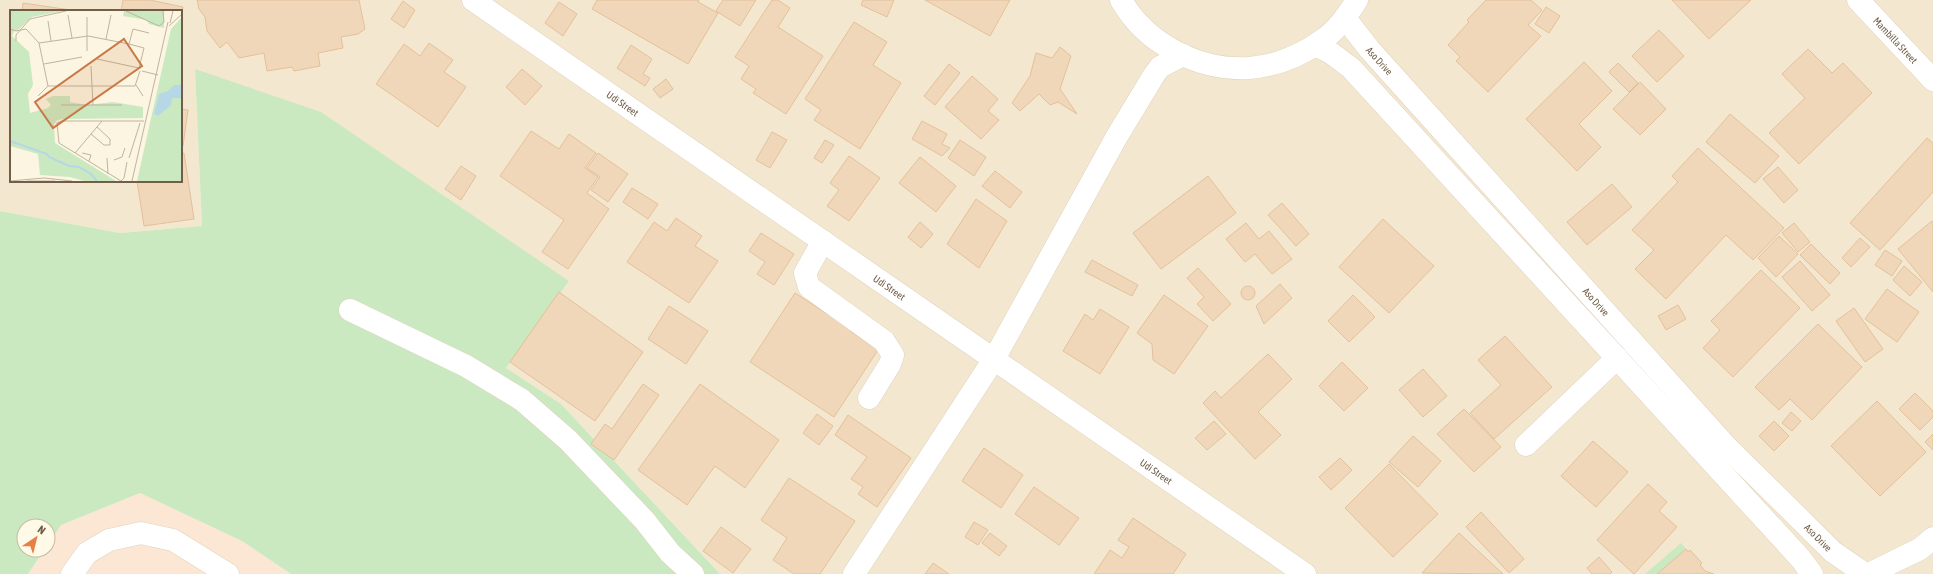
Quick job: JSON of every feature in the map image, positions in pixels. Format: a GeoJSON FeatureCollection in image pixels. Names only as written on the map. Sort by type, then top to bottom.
{"type":"FeatureCollection","features":[{"type":"Feature","properties":{"kind":"street","name":"Udi Street"},"geometry":{"type":"LineString","coordinates":[[473,0],[1305,574]]}},
{"type":"Feature","properties":{"kind":"street"},"geometry":{"type":"LineString","coordinates":[[1121,0],[1127,10],[1145,31],[1168,48],[1193,60],[1220,66],[1248,68],[1276,63],[1302,53],[1315,45],[1325,38],[1345,18],[1358,0]]}},
{"type":"Feature","properties":{"kind":"street","name":"Mambilla Street"},"geometry":{"type":"LineString","coordinates":[[1858,0],[1933,80]]}},
{"type":"Feature","properties":{"kind":"street","name":"Aso Drive"},"geometry":{"type":"LineString","coordinates":[[1345,18],[1370,50],[1726,446],[1833,552],[1865,573]]}},
{"type":"Feature","properties":{"kind":"street"},"geometry":{"type":"LineString","coordinates":[[1315,45],[1331,53],[1351,68],[1617,358],[1812,574]]}},
{"type":"Feature","properties":{"kind":"street"},"geometry":{"type":"LineString","coordinates":[[854,574],[994,359],[1116,138],[1154,75],[1160,67],[1183,55]]}},
{"type":"Feature","properties":{"kind":"street"},"geometry":{"type":"LineString","coordinates":[[823,241],[805,273],[809,288],[884,342],[893,355],[890,364],[869,398]]}},
{"type":"Feature","properties":{"kind":"street"},"geometry":{"type":"LineString","coordinates":[[350,310],[466,366],[522,400],[568,440],[646,522],[670,552],[693,574]]}},
{"type":"Feature","properties":{"kind":"street"},"geometry":{"type":"LineString","coordinates":[[1526,445],[1617,358]]}},
{"type":"Feature","properties":{"kind":"street"},"geometry":{"type":"LineString","coordinates":[[72,574],[87,553],[108,540],[141,533],[173,540],[228,574]]}},
{"type":"Feature","properties":{"kind":"street"},"geometry":{"type":"LineString","coordinates":[[1865,573],[1927,544]]}},
{"type":"Feature","properties":{"kind":"street"},"geometry":{"type":"LineString","coordinates":[[1908,574],[1927,544]]}},
{"type":"Feature","properties":{"kind":"shaded area"},"geometry":{"type":"Polygon","coordinates":[[[0,0],[1933,0],[1933,574],[720,574],[561,404],[506,368],[569,281],[195,69],[202,226],[120,233],[0,211],[0,0]]]}},
{"type":"Feature","properties":{"kind":"shaded area"},"geometry":{"type":"Polygon","coordinates":[[[140,493],[242,541],[291,574],[28,574],[39,558],[56,558],[56,533],[61,525],[140,493]]]}},
{"type":"Feature","properties":{"kind":"green space"},"geometry":{"type":"Polygon","coordinates":[[[195,69],[321,112],[569,281],[506,368],[561,404],[720,574],[291,574],[242,541],[140,493],[61,525],[56,533],[56,518],[16,518],[16,558],[39,558],[28,574],[0,574],[0,211],[120,233],[202,226],[195,69]]]}},
{"type":"Feature","properties":{"kind":"green space"},"geometry":{"type":"Polygon","coordinates":[[[1681,543],[1686,549],[1657,574],[1645,574],[1681,543]]]}},
{"type":"Feature","properties":{"kind":"building"},"geometry":{"type":"Polygon","coordinates":[[[123,0],[150,0],[183,7],[182,13],[182,10],[121,10],[123,0]]]}},
{"type":"Feature","properties":{"kind":"building"},"geometry":{"type":"Polygon","coordinates":[[[197,0],[359,0],[365,29],[358,34],[341,37],[343,48],[318,53],[320,66],[294,71],[292,67],[267,71],[264,53],[239,58],[227,42],[220,48],[207,31],[205,17],[199,9],[197,0]]]}},
{"type":"Feature","properties":{"kind":"building"},"geometry":{"type":"Polygon","coordinates":[[[597,0],[699,0],[698,2],[718,13],[688,64],[592,9],[597,0]]]}},
{"type":"Feature","properties":{"kind":"building"},"geometry":{"type":"Polygon","coordinates":[[[723,0],[756,0],[740,26],[716,11],[723,0]]]}},
{"type":"Feature","properties":{"kind":"building"},"geometry":{"type":"Polygon","coordinates":[[[772,0],[778,0],[790,8],[778,27],[823,56],[786,114],[753,93],[756,89],[741,79],[749,66],[735,57],[772,0]]]}},
{"type":"Feature","properties":{"kind":"building"},"geometry":{"type":"Polygon","coordinates":[[[863,0],[894,0],[887,17],[861,5],[863,0]]]}},
{"type":"Feature","properties":{"kind":"building"},"geometry":{"type":"Polygon","coordinates":[[[925,0],[1010,0],[990,36],[925,0]]]}},
{"type":"Feature","properties":{"kind":"building"},"geometry":{"type":"Polygon","coordinates":[[[1486,0],[1531,0],[1542,10],[1528,25],[1541,36],[1488,92],[1456,61],[1460,57],[1448,45],[1469,22],[1467,20],[1486,0]]]}},
{"type":"Feature","properties":{"kind":"building"},"geometry":{"type":"Polygon","coordinates":[[[1672,0],[1751,0],[1709,39],[1672,0]]]}},
{"type":"Feature","properties":{"kind":"building"},"geometry":{"type":"Polygon","coordinates":[[[403,1],[415,10],[404,28],[391,19],[403,1]]]}},
{"type":"Feature","properties":{"kind":"building"},"geometry":{"type":"Polygon","coordinates":[[[559,2],[577,14],[563,36],[545,23],[559,2]]]}},
{"type":"Feature","properties":{"kind":"building"},"geometry":{"type":"Polygon","coordinates":[[[23,3],[70,10],[22,10],[23,3]]]}},
{"type":"Feature","properties":{"kind":"building"},"geometry":{"type":"Polygon","coordinates":[[[1546,7],[1560,16],[1549,33],[1535,24],[1546,7]]]}},
{"type":"Feature","properties":{"kind":"building"},"geometry":{"type":"Polygon","coordinates":[[[854,22],[887,42],[873,65],[901,83],[860,149],[814,120],[821,110],[805,99],[854,22]]]}},
{"type":"Feature","properties":{"kind":"building"},"geometry":{"type":"Polygon","coordinates":[[[1659,30],[1684,56],[1657,82],[1632,56],[1659,30]]]}},
{"type":"Feature","properties":{"kind":"building"},"geometry":{"type":"Polygon","coordinates":[[[429,43],[453,60],[444,72],[466,87],[438,127],[376,84],[404,44],[420,56],[429,43]]]}},
{"type":"Feature","properties":{"kind":"building"},"geometry":{"type":"Polygon","coordinates":[[[631,45],[652,59],[643,74],[650,78],[645,86],[617,68],[631,45]]]}},
{"type":"Feature","properties":{"kind":"building"},"geometry":{"type":"Polygon","coordinates":[[[1060,47],[1071,56],[1060,89],[1077,114],[1058,102],[1050,105],[1039,94],[1020,111],[1012,103],[1030,76],[1036,53],[1052,58],[1060,47]]]}},
{"type":"Feature","properties":{"kind":"building"},"geometry":{"type":"Polygon","coordinates":[[[1808,49],[1832,73],[1843,63],[1872,93],[1799,164],[1769,133],[1805,98],[1782,74],[1808,49]]]}},
{"type":"Feature","properties":{"kind":"building"},"geometry":{"type":"Polygon","coordinates":[[[1584,62],[1612,91],[1579,124],[1601,147],[1577,171],[1526,119],[1584,62]]]}},
{"type":"Feature","properties":{"kind":"building"},"geometry":{"type":"Polygon","coordinates":[[[1618,63],[1638,83],[1629,92],[1609,72],[1618,63]]]}},
{"type":"Feature","properties":{"kind":"building"},"geometry":{"type":"Polygon","coordinates":[[[949,64],[960,73],[935,105],[924,96],[949,64]]]}},
{"type":"Feature","properties":{"kind":"building"},"geometry":{"type":"Polygon","coordinates":[[[522,69],[542,86],[525,105],[506,87],[522,69]]]}},
{"type":"Feature","properties":{"kind":"building"},"geometry":{"type":"Polygon","coordinates":[[[972,76],[998,99],[988,111],[999,120],[981,139],[945,107],[972,76]]]}},
{"type":"Feature","properties":{"kind":"building"},"geometry":{"type":"Polygon","coordinates":[[[666,79],[673,89],[660,98],[653,89],[666,79]]]}},
{"type":"Feature","properties":{"kind":"building"},"geometry":{"type":"Polygon","coordinates":[[[1640,82],[1666,109],[1640,135],[1613,109],[1640,82]]]}},
{"type":"Feature","properties":{"kind":"building"},"geometry":{"type":"Polygon","coordinates":[[[182,109],[188,110],[182,146],[182,109]]]}},
{"type":"Feature","properties":{"kind":"building"},"geometry":{"type":"Polygon","coordinates":[[[1730,114],[1779,156],[1755,183],[1706,142],[1730,114]]]}},
{"type":"Feature","properties":{"kind":"building"},"geometry":{"type":"Polygon","coordinates":[[[922,121],[947,134],[942,144],[950,148],[942,156],[912,139],[922,121]]]}},
{"type":"Feature","properties":{"kind":"building"},"geometry":{"type":"Polygon","coordinates":[[[531,131],[559,149],[569,134],[596,153],[585,168],[598,177],[587,193],[609,209],[568,269],[542,252],[564,220],[500,176],[531,131]]]}},
{"type":"Feature","properties":{"kind":"building"},"geometry":{"type":"Polygon","coordinates":[[[772,132],[787,140],[770,168],[756,160],[772,132]]]}},
{"type":"Feature","properties":{"kind":"building"},"geometry":{"type":"Polygon","coordinates":[[[1927,138],[1933,143],[1933,192],[1880,250],[1850,223],[1927,138]]]}},
{"type":"Feature","properties":{"kind":"building"},"geometry":{"type":"Polygon","coordinates":[[[825,140],[834,145],[822,163],[814,158],[825,140]]]}},
{"type":"Feature","properties":{"kind":"building"},"geometry":{"type":"Polygon","coordinates":[[[960,140],[986,157],[974,176],[948,158],[960,140]]]}},
{"type":"Feature","properties":{"kind":"building"},"geometry":{"type":"Polygon","coordinates":[[[1698,148],[1784,228],[1753,260],[1726,235],[1666,299],[1635,269],[1654,250],[1632,230],[1678,182],[1672,176],[1698,148]]]}},
{"type":"Feature","properties":{"kind":"building"},"geometry":{"type":"Polygon","coordinates":[[[184,153],[194,219],[144,226],[137,182],[182,182],[182,154],[184,153]]]}},
{"type":"Feature","properties":{"kind":"building"},"geometry":{"type":"Polygon","coordinates":[[[598,153],[628,174],[608,202],[591,190],[600,177],[587,168],[598,153]]]}},
{"type":"Feature","properties":{"kind":"building"},"geometry":{"type":"Polygon","coordinates":[[[849,156],[880,178],[849,221],[827,206],[839,190],[830,183],[849,156]]]}},
{"type":"Feature","properties":{"kind":"building"},"geometry":{"type":"Polygon","coordinates":[[[920,157],[956,186],[936,212],[899,183],[920,157]]]}},
{"type":"Feature","properties":{"kind":"building"},"geometry":{"type":"Polygon","coordinates":[[[461,166],[476,176],[461,200],[445,189],[461,166]]]}},
{"type":"Feature","properties":{"kind":"building"},"geometry":{"type":"Polygon","coordinates":[[[1778,167],[1798,190],[1784,203],[1763,179],[1778,167]]]}},
{"type":"Feature","properties":{"kind":"building"},"geometry":{"type":"Polygon","coordinates":[[[995,171],[1022,192],[1010,208],[982,186],[995,171]]]}},
{"type":"Feature","properties":{"kind":"building"},"geometry":{"type":"Polygon","coordinates":[[[1208,176],[1236,213],[1161,269],[1133,233],[1208,176]]]}},
{"type":"Feature","properties":{"kind":"building"},"geometry":{"type":"Polygon","coordinates":[[[1612,184],[1632,207],[1587,245],[1567,222],[1612,184]]]}},
{"type":"Feature","properties":{"kind":"building"},"geometry":{"type":"Polygon","coordinates":[[[632,188],[658,204],[648,219],[623,202],[632,188]]]}},
{"type":"Feature","properties":{"kind":"building"},"geometry":{"type":"Polygon","coordinates":[[[976,199],[1007,221],[979,268],[947,244],[976,199]]]}},
{"type":"Feature","properties":{"kind":"building"},"geometry":{"type":"Polygon","coordinates":[[[1282,203],[1309,234],[1296,246],[1268,215],[1282,203]]]}},
{"type":"Feature","properties":{"kind":"building"},"geometry":{"type":"Polygon","coordinates":[[[676,218],[702,236],[695,246],[718,261],[689,303],[627,262],[654,222],[667,231],[676,218]]]}},
{"type":"Feature","properties":{"kind":"building"},"geometry":{"type":"Polygon","coordinates":[[[1383,219],[1434,266],[1389,313],[1339,267],[1383,219]]]}},
{"type":"Feature","properties":{"kind":"building"},"geometry":{"type":"Polygon","coordinates":[[[1932,221],[1933,222],[1933,292],[1898,249],[1932,221]]]}},
{"type":"Feature","properties":{"kind":"building"},"geometry":{"type":"Polygon","coordinates":[[[920,222],[933,234],[921,248],[908,237],[920,222]]]}},
{"type":"Feature","properties":{"kind":"building"},"geometry":{"type":"Polygon","coordinates":[[[1246,223],[1259,239],[1269,231],[1292,259],[1272,274],[1255,254],[1245,262],[1226,239],[1246,223]]]}},
{"type":"Feature","properties":{"kind":"building"},"geometry":{"type":"Polygon","coordinates":[[[1794,223],[1810,242],[1798,252],[1782,233],[1794,223]]]}},
{"type":"Feature","properties":{"kind":"building"},"geometry":{"type":"Polygon","coordinates":[[[761,233],[794,254],[774,285],[757,274],[765,262],[749,251],[761,233]]]}},
{"type":"Feature","properties":{"kind":"building"},"geometry":{"type":"Polygon","coordinates":[[[1779,236],[1798,254],[1776,277],[1758,258],[1779,236]]]}},
{"type":"Feature","properties":{"kind":"building"},"geometry":{"type":"Polygon","coordinates":[[[1860,238],[1870,247],[1851,267],[1842,258],[1860,238]]]}},
{"type":"Feature","properties":{"kind":"building"},"geometry":{"type":"Polygon","coordinates":[[[1811,244],[1840,273],[1830,284],[1800,255],[1811,244]]]}},
{"type":"Feature","properties":{"kind":"building"},"geometry":{"type":"Polygon","coordinates":[[[1885,250],[1902,261],[1892,276],[1875,265],[1885,250]]]}},
{"type":"Feature","properties":{"kind":"building"},"geometry":{"type":"Polygon","coordinates":[[[1092,260],[1138,285],[1132,296],[1085,272],[1092,260]]]}},
{"type":"Feature","properties":{"kind":"building"},"geometry":{"type":"Polygon","coordinates":[[[1800,261],[1830,295],[1812,311],[1782,277],[1800,261]]]}},
{"type":"Feature","properties":{"kind":"building"},"geometry":{"type":"Polygon","coordinates":[[[1904,266],[1922,282],[1910,296],[1893,280],[1904,266]]]}},
{"type":"Feature","properties":{"kind":"building"},"geometry":{"type":"Polygon","coordinates":[[[1198,268],[1231,304],[1213,321],[1197,304],[1204,297],[1187,278],[1198,268]]]}},
{"type":"Feature","properties":{"kind":"building"},"geometry":{"type":"Polygon","coordinates":[[[1761,270],[1800,308],[1733,377],[1703,348],[1720,330],[1711,321],[1761,270]]]}},
{"type":"Feature","properties":{"kind":"building"},"geometry":{"type":"Polygon","coordinates":[[[1280,284],[1292,298],[1264,324],[1256,306],[1280,284]]]}},
{"type":"Feature","properties":{"kind":"building"},"geometry":{"type":"Polygon","coordinates":[[[1248,286],[1253,288],[1255,293],[1253,298],[1248,300],[1243,298],[1241,293],[1243,288],[1248,286]]]}},
{"type":"Feature","properties":{"kind":"building"},"geometry":{"type":"Polygon","coordinates":[[[1887,289],[1919,312],[1897,342],[1865,319],[1887,289]]]}},
{"type":"Feature","properties":{"kind":"building"},"geometry":{"type":"Polygon","coordinates":[[[559,292],[643,352],[595,421],[510,362],[559,292]]]}},
{"type":"Feature","properties":{"kind":"building"},"geometry":{"type":"Polygon","coordinates":[[[795,293],[829,315],[836,303],[859,318],[850,331],[878,350],[834,417],[750,362],[795,293]]]}},
{"type":"Feature","properties":{"kind":"building"},"geometry":{"type":"Polygon","coordinates":[[[1164,295],[1208,326],[1174,374],[1153,360],[1152,344],[1137,333],[1164,295]]]}},
{"type":"Feature","properties":{"kind":"building"},"geometry":{"type":"Polygon","coordinates":[[[1353,295],[1375,317],[1349,342],[1328,321],[1353,295]]]}},
{"type":"Feature","properties":{"kind":"building"},"geometry":{"type":"Polygon","coordinates":[[[1678,305],[1686,319],[1666,330],[1658,316],[1678,305]]]}},
{"type":"Feature","properties":{"kind":"building"},"geometry":{"type":"Polygon","coordinates":[[[669,306],[708,331],[686,364],[648,339],[669,306]]]}},
{"type":"Feature","properties":{"kind":"building"},"geometry":{"type":"Polygon","coordinates":[[[1854,308],[1883,349],[1865,362],[1836,321],[1854,308]]]}},
{"type":"Feature","properties":{"kind":"building"},"geometry":{"type":"Polygon","coordinates":[[[1100,309],[1129,327],[1100,374],[1063,351],[1085,314],[1093,320],[1100,309]]]}},
{"type":"Feature","properties":{"kind":"building"},"geometry":{"type":"Polygon","coordinates":[[[1818,324],[1862,367],[1812,420],[1790,399],[1779,410],[1755,387],[1818,324]]]}},
{"type":"Feature","properties":{"kind":"building"},"geometry":{"type":"Polygon","coordinates":[[[1505,336],[1552,387],[1494,439],[1470,413],[1501,385],[1478,360],[1505,336]]]}},
{"type":"Feature","properties":{"kind":"building"},"geometry":{"type":"Polygon","coordinates":[[[1268,354],[1292,379],[1258,412],[1281,435],[1255,459],[1203,403],[1215,391],[1221,398],[1268,354]]]}},
{"type":"Feature","properties":{"kind":"building"},"geometry":{"type":"Polygon","coordinates":[[[1342,362],[1368,388],[1344,411],[1319,386],[1342,362]]]}},
{"type":"Feature","properties":{"kind":"building"},"geometry":{"type":"Polygon","coordinates":[[[1423,369],[1447,396],[1423,417],[1399,390],[1423,369]]]}},
{"type":"Feature","properties":{"kind":"building"},"geometry":{"type":"Polygon","coordinates":[[[643,384],[659,395],[614,460],[591,444],[605,424],[612,429],[643,384]]]}},
{"type":"Feature","properties":{"kind":"building"},"geometry":{"type":"Polygon","coordinates":[[[700,384],[779,440],[745,488],[715,466],[687,505],[638,470],[700,384]]]}},
{"type":"Feature","properties":{"kind":"building"},"geometry":{"type":"Polygon","coordinates":[[[1915,393],[1933,411],[1933,417],[1920,430],[1899,409],[1915,393]]]}},
{"type":"Feature","properties":{"kind":"building"},"geometry":{"type":"Polygon","coordinates":[[[1877,401],[1926,452],[1880,496],[1831,446],[1877,401]]]}},
{"type":"Feature","properties":{"kind":"building"},"geometry":{"type":"Polygon","coordinates":[[[1464,409],[1501,447],[1474,472],[1437,434],[1464,409]]]}},
{"type":"Feature","properties":{"kind":"building"},"geometry":{"type":"Polygon","coordinates":[[[1791,412],[1801,421],[1792,431],[1782,423],[1791,412]]]}},
{"type":"Feature","properties":{"kind":"building"},"geometry":{"type":"Polygon","coordinates":[[[817,414],[833,426],[819,445],[803,433],[817,414]]]}},
{"type":"Feature","properties":{"kind":"building"},"geometry":{"type":"Polygon","coordinates":[[[848,415],[911,458],[877,507],[858,494],[863,487],[851,479],[867,457],[835,435],[848,415]]]}},
{"type":"Feature","properties":{"kind":"building"},"geometry":{"type":"Polygon","coordinates":[[[1214,421],[1226,434],[1207,450],[1195,438],[1214,421]]]}},
{"type":"Feature","properties":{"kind":"building"},"geometry":{"type":"Polygon","coordinates":[[[1774,421],[1789,436],[1774,451],[1759,436],[1774,421]]]}},
{"type":"Feature","properties":{"kind":"building"},"geometry":{"type":"Polygon","coordinates":[[[1933,434],[1933,450],[1925,442],[1933,434]]]}},
{"type":"Feature","properties":{"kind":"building"},"geometry":{"type":"Polygon","coordinates":[[[1413,436],[1441,461],[1418,487],[1389,462],[1413,436]]]}},
{"type":"Feature","properties":{"kind":"building"},"geometry":{"type":"Polygon","coordinates":[[[1593,441],[1628,472],[1596,507],[1561,476],[1593,441]]]}},
{"type":"Feature","properties":{"kind":"building"},"geometry":{"type":"Polygon","coordinates":[[[984,448],[1023,475],[1001,508],[962,481],[984,448]]]}},
{"type":"Feature","properties":{"kind":"building"},"geometry":{"type":"Polygon","coordinates":[[[1340,458],[1352,470],[1331,490],[1319,477],[1340,458]]]}},
{"type":"Feature","properties":{"kind":"building"},"geometry":{"type":"Polygon","coordinates":[[[1389,464],[1438,514],[1393,557],[1345,508],[1389,464]]]}},
{"type":"Feature","properties":{"kind":"building"},"geometry":{"type":"Polygon","coordinates":[[[789,478],[855,521],[820,574],[794,574],[773,560],[787,538],[761,520],[789,478]]]}},
{"type":"Feature","properties":{"kind":"building"},"geometry":{"type":"Polygon","coordinates":[[[1648,484],[1667,502],[1659,511],[1677,527],[1634,574],[1597,540],[1648,484]]]}},
{"type":"Feature","properties":{"kind":"building"},"geometry":{"type":"Polygon","coordinates":[[[1034,487],[1079,518],[1059,545],[1015,514],[1034,487]]]}},
{"type":"Feature","properties":{"kind":"building"},"geometry":{"type":"Polygon","coordinates":[[[1481,512],[1524,559],[1509,573],[1466,527],[1481,512]]]}},
{"type":"Feature","properties":{"kind":"building"},"geometry":{"type":"Polygon","coordinates":[[[1133,518],[1186,554],[1173,574],[1094,574],[1110,550],[1122,558],[1129,547],[1118,540],[1133,518]]]}},
{"type":"Feature","properties":{"kind":"building"},"geometry":{"type":"Polygon","coordinates":[[[974,522],[988,530],[978,545],[965,537],[974,522]]]}},
{"type":"Feature","properties":{"kind":"building"},"geometry":{"type":"Polygon","coordinates":[[[721,527],[751,549],[733,573],[703,551],[721,527]]]}},
{"type":"Feature","properties":{"kind":"building"},"geometry":{"type":"Polygon","coordinates":[[[990,533],[1007,546],[999,556],[982,543],[990,533]]]}},
{"type":"Feature","properties":{"kind":"building"},"geometry":{"type":"Polygon","coordinates":[[[1459,533],[1503,574],[1422,573],[1459,533]]]}},
{"type":"Feature","properties":{"kind":"building"},"geometry":{"type":"Polygon","coordinates":[[[1686,549],[1688,552],[1690,550],[1702,563],[1700,565],[1705,571],[1714,574],[1657,574],[1686,549]]]}},
{"type":"Feature","properties":{"kind":"building"},"geometry":{"type":"Polygon","coordinates":[[[1599,557],[1612,572],[1610,574],[1592,574],[1587,568],[1599,557]]]}},
{"type":"Feature","properties":{"kind":"building"},"geometry":{"type":"Polygon","coordinates":[[[933,563],[949,574],[925,574],[933,563]]]}}]}
